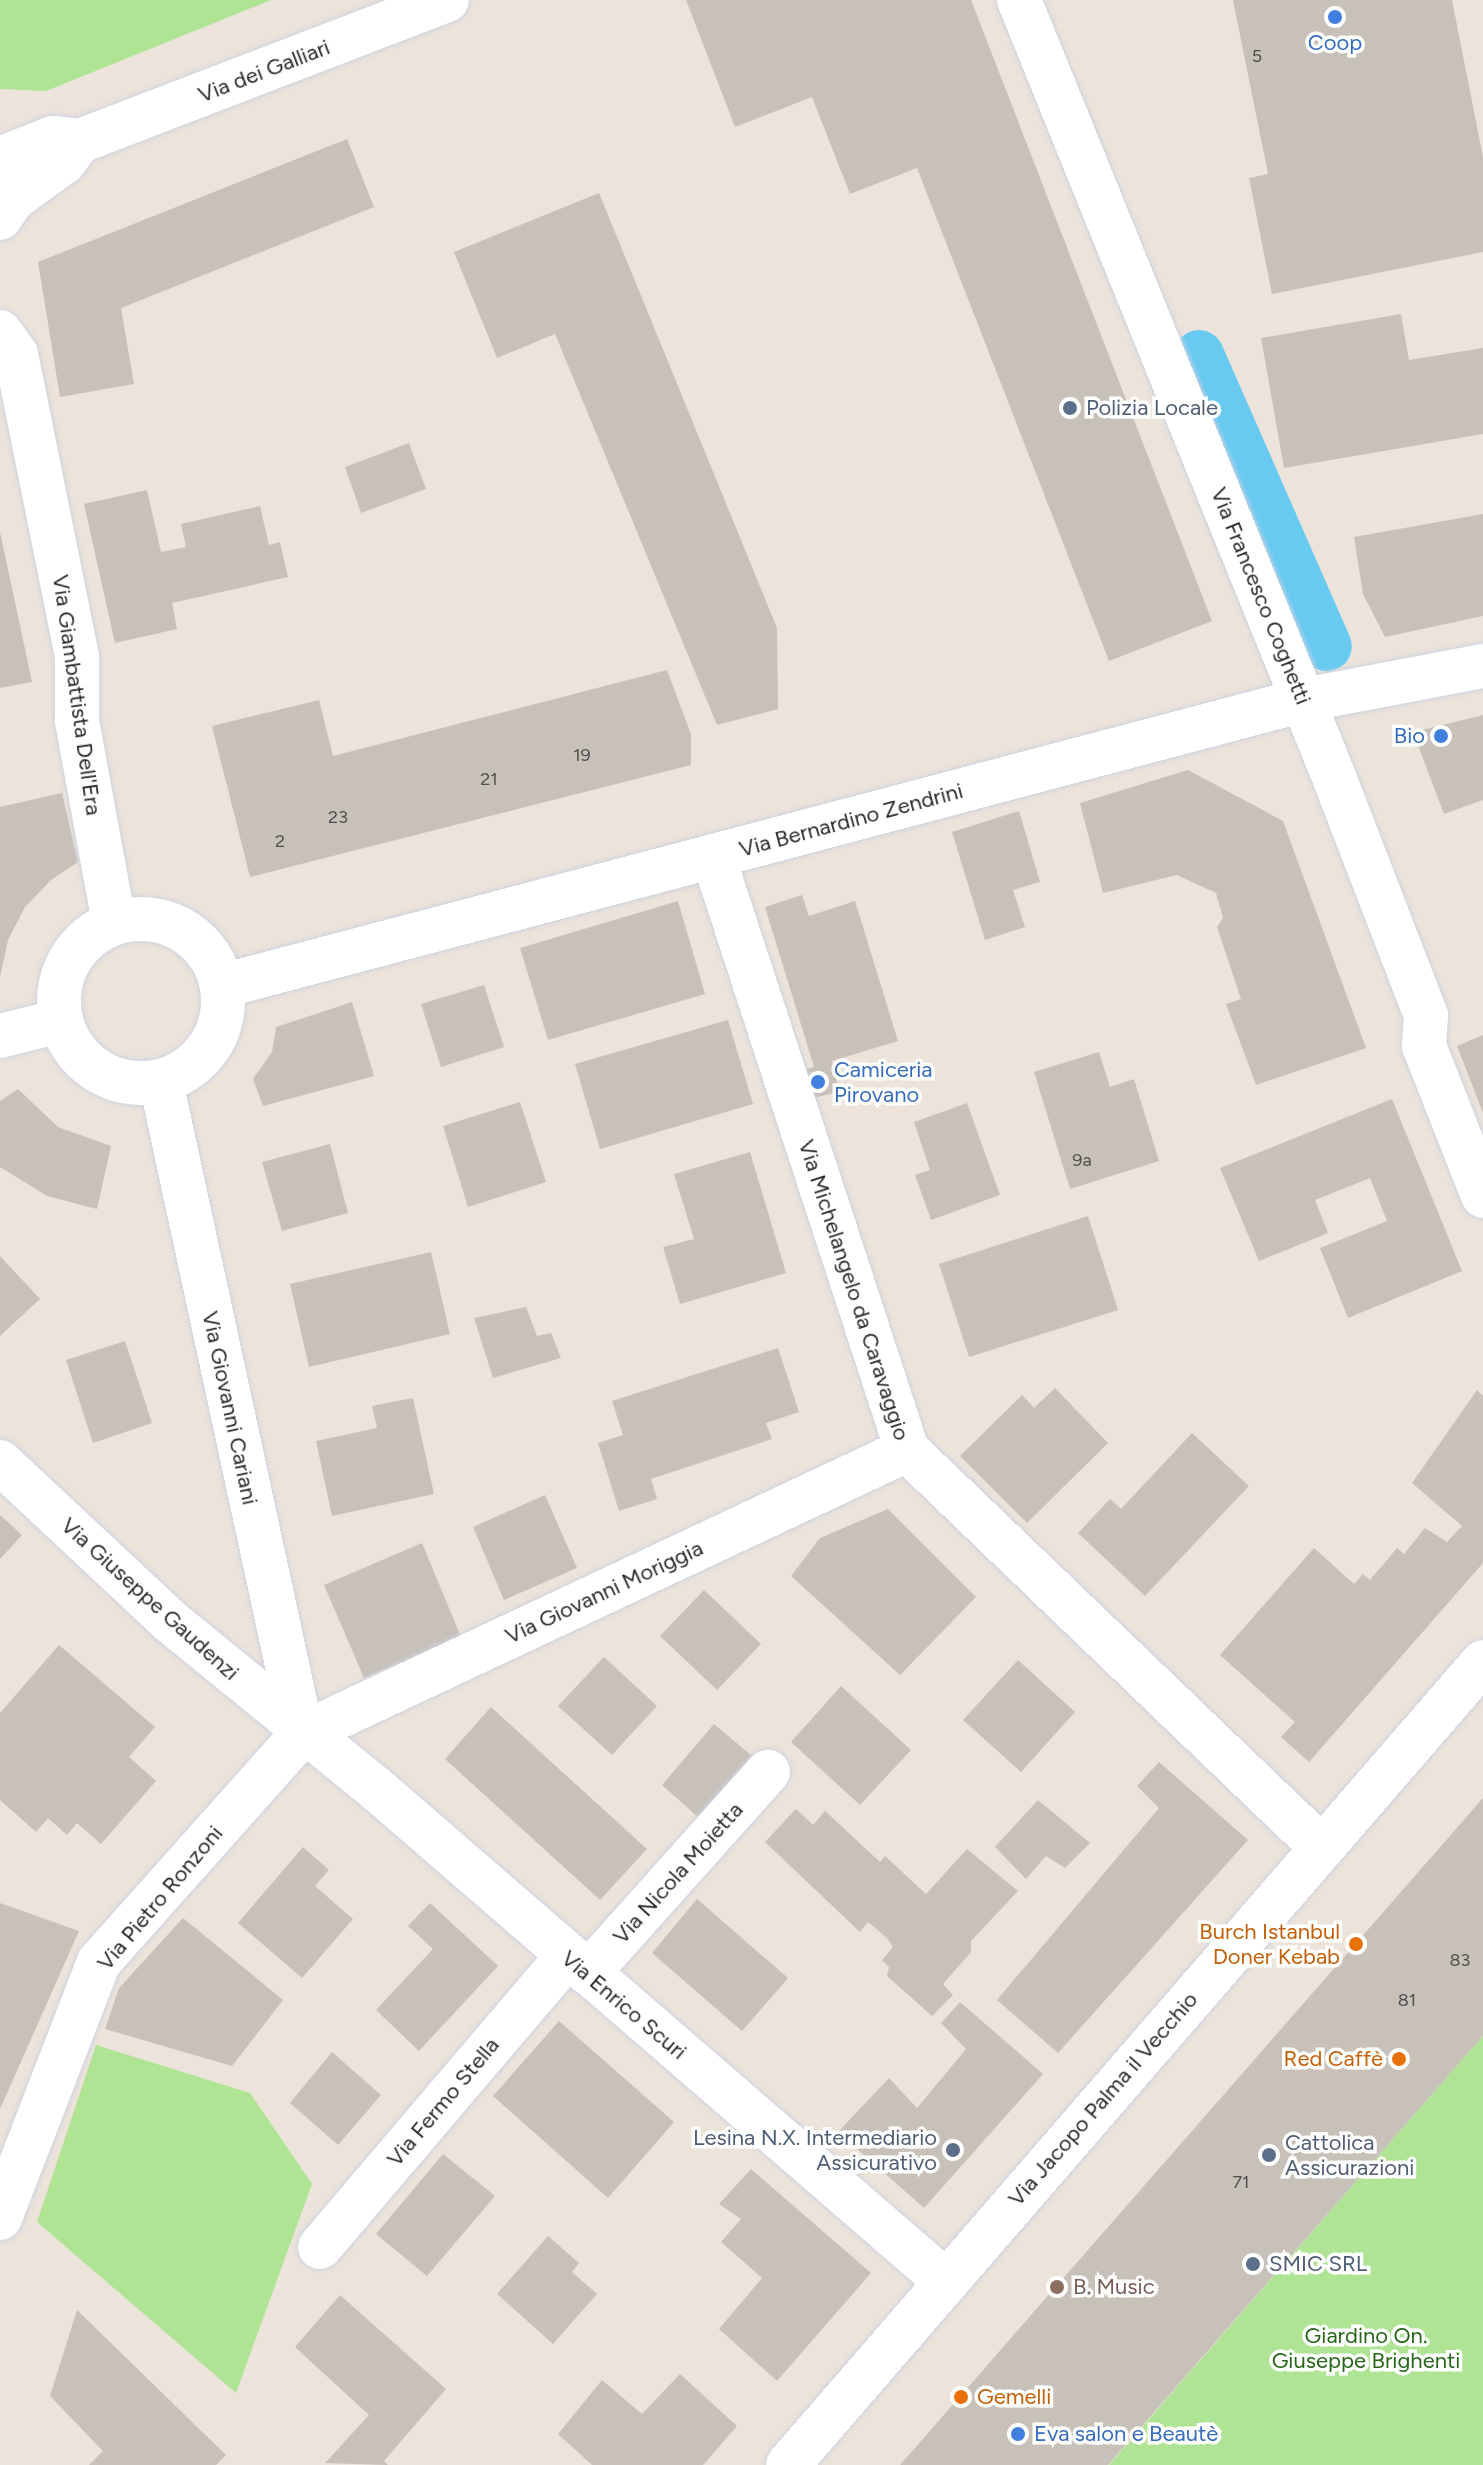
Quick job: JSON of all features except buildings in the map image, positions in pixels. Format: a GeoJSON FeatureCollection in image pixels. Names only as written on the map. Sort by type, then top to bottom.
{"type":"FeatureCollection","features":[{"type":"Feature","properties":{"kind":"street","name":"Via dei Galliari"},"geometry":{"type":"LineString","coordinates":[[0,159],[53,138],[80,141],[447,0]]}},
{"type":"Feature","properties":{"kind":"street","name":"Via Francesco Coghetti"},"geometry":{"type":"LineString","coordinates":[[1019,0],[1304,700],[1426,1016],[1424,1046],[1483,1196]]}},
{"type":"Feature","properties":{"kind":"street","name":"Via dei Galliari"},"geometry":{"type":"LineString","coordinates":[[0,218],[13,199],[64,162],[80,141]]}},
{"type":"Feature","properties":{"kind":"street","name":"Via Giambattista Dell'Era"},"geometry":{"type":"LineString","coordinates":[[0,332],[16,354],[77,657],[77,721],[114,922]]}},
{"type":"Feature","properties":{"kind":"street","name":"Via Bernardino Zendrini"},"geometry":{"type":"LineString","coordinates":[[222,986],[1304,700],[1483,666]]}},
{"type":"Feature","properties":{"kind":"street","name":"Via Michelangelo da Caravaggio"},"geometry":{"type":"LineString","coordinates":[[713,856],[907,1450],[1322,1848]]}},
{"type":"Feature","properties":{"kind":"street"},"geometry":{"type":"LineString","coordinates":[[142,918],[170,923],[194,938],[212,960],[222,986],[217,1035],[203,1056],[161,1082],[110,1078],[71,1045],[60,1021],[58,997],[69,962],[93,934],[114,922],[142,918]]}},
{"type":"Feature","properties":{"kind":"street"},"geometry":{"type":"LineString","coordinates":[[0,1036],[60,1021]]}},
{"type":"Feature","properties":{"kind":"street","name":"Via Giovanni Cariani"},"geometry":{"type":"LineString","coordinates":[[161,1082],[302,1734]]}},
{"type":"Feature","properties":{"kind":"street","name":"Via Giovanni Moriggia"},"geometry":{"type":"LineString","coordinates":[[302,1734],[907,1450]]}},
{"type":"Feature","properties":{"kind":"street","name":"Via Giuseppe Gaudenzi"},"geometry":{"type":"LineString","coordinates":[[0,1462],[171,1622],[302,1734]]}},
{"type":"Feature","properties":{"kind":"street","name":"Via Jacopo Palma il Vecchio"},"geometry":{"type":"LineString","coordinates":[[788,2465],[944,2280],[1483,1662]]}},
{"type":"Feature","properties":{"kind":"street","name":"Via Enrico Scuri"},"geometry":{"type":"LineString","coordinates":[[302,1734],[373,1786],[944,2280]]}},
{"type":"Feature","properties":{"kind":"street","name":"Via Pietro Ronzoni"},"geometry":{"type":"LineString","coordinates":[[0,2218],[99,1962],[302,1734]]}},
{"type":"Feature","properties":{"kind":"street","name":"Via Nicola Moietta"},"geometry":{"type":"LineString","coordinates":[[577,1965],[768,1772]]}},
{"type":"Feature","properties":{"kind":"street","name":"Via Fermo Stella"},"geometry":{"type":"LineString","coordinates":[[320,2247],[577,1965]]}},
{"type":"Feature","properties":{"kind":"green space"},"geometry":{"type":"Polygon","coordinates":[[[0,0],[271,0],[46,91],[0,89],[0,0]]]}},
{"type":"Feature","properties":{"kind":"green space","name":"Giardino On. Giuseppe Brighenti"},"geometry":{"type":"Polygon","coordinates":[[[1483,2036],[1483,2465],[1109,2465],[1483,2036]]]}},
{"type":"Feature","properties":{"kind":"green space"},"geometry":{"type":"Polygon","coordinates":[[[96,2045],[250,2093],[312,2184],[236,2393],[37,2222],[96,2045]]]}},
{"type":"Feature","properties":{"kind":"waterway"},"geometry":{"type":"LineString","coordinates":[[1199,355],[1327,646]]}},
{"type":"Feature","properties":{"kind":"place","name":"Coop"},"geometry":{"type":"Point","coordinates":[1335,17]}},
{"type":"Feature","properties":{"kind":"place","name":"Polizia Locale"},"geometry":{"type":"Point","coordinates":[1070,408]}},
{"type":"Feature","properties":{"kind":"place","name":"Bio"},"geometry":{"type":"Point","coordinates":[1441,736]}},
{"type":"Feature","properties":{"kind":"place","name":"Camiceria Pirovano"},"geometry":{"type":"Point","coordinates":[818,1082]}},
{"type":"Feature","properties":{"kind":"place","name":"Burch Istanbul Doner Kebab"},"geometry":{"type":"Point","coordinates":[1356,1944]}},
{"type":"Feature","properties":{"kind":"place","name":"Red Caffè"},"geometry":{"type":"Point","coordinates":[1399,2059]}},
{"type":"Feature","properties":{"kind":"place","name":"Lesina N.X. Intermediario Assicurativo"},"geometry":{"type":"Point","coordinates":[953,2150]}},
{"type":"Feature","properties":{"kind":"place","name":"Cattolica Assicurazioni"},"geometry":{"type":"Point","coordinates":[1269,2155]}},
{"type":"Feature","properties":{"kind":"place","name":"SMIC SRL"},"geometry":{"type":"Point","coordinates":[1253,2264]}},
{"type":"Feature","properties":{"kind":"place","name":"B. Music"},"geometry":{"type":"Point","coordinates":[1057,2287]}},
{"type":"Feature","properties":{"kind":"place","name":"Gemelli"},"geometry":{"type":"Point","coordinates":[961,2397]}},
{"type":"Feature","properties":{"kind":"place","name":"Eva salon e Beautè"},"geometry":{"type":"Point","coordinates":[1018,2434]}}]}
